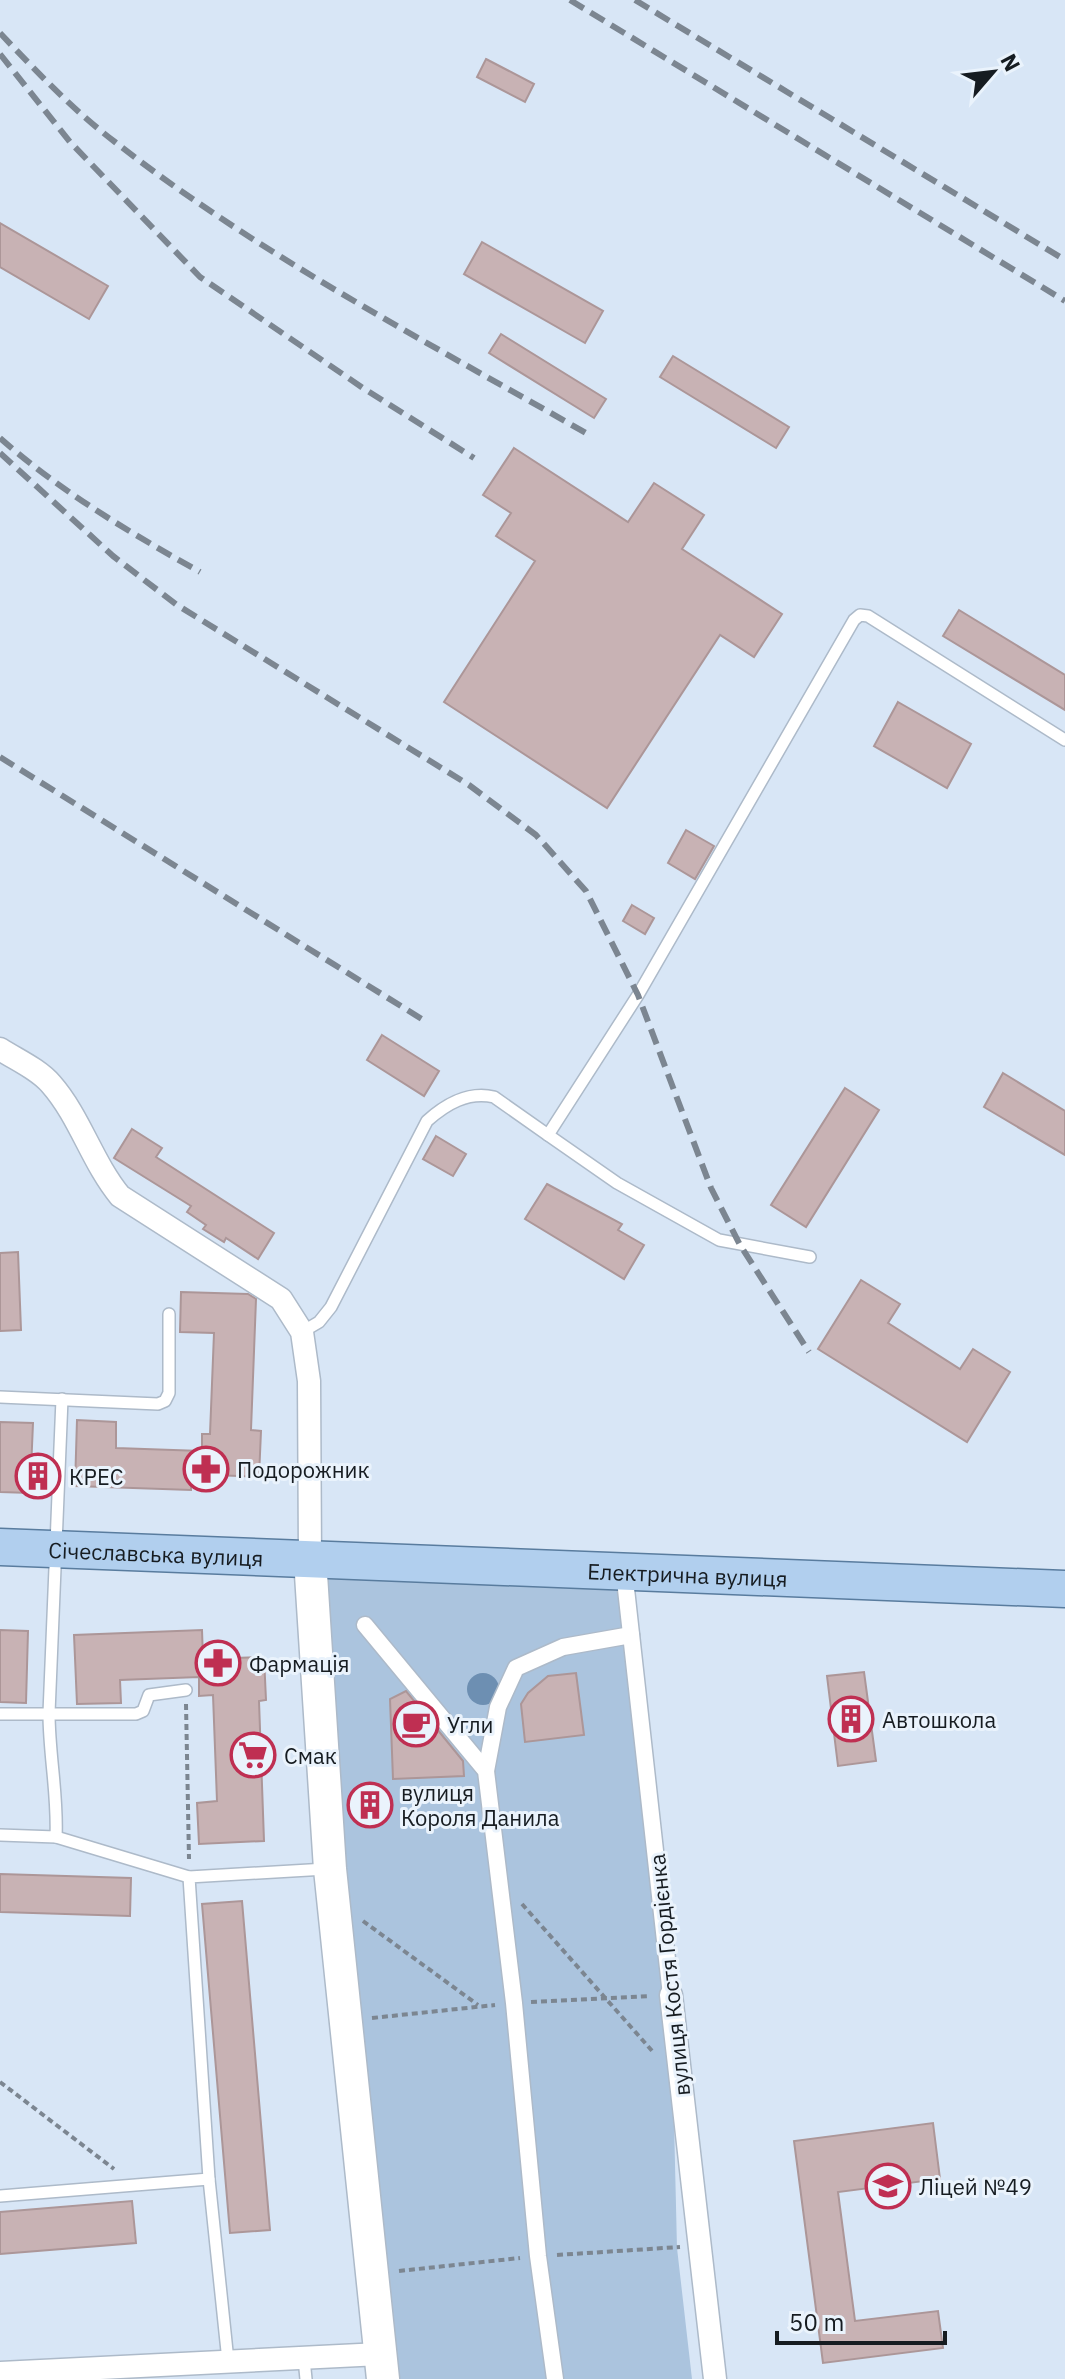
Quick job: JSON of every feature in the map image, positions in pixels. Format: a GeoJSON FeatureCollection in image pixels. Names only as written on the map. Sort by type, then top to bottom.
{"type":"FeatureCollection","features":[{"type":"Feature","properties":{"kind":"main road","name":"Січеславська вулиця"},"geometry":{"type":"LineString","coordinates":[[0,1547],[310,1559]]}},
{"type":"Feature","properties":{"kind":"main road","name":"Електрична вулиця"},"geometry":{"type":"LineString","coordinates":[[310,1559],[1065,1589]]}},
{"type":"Feature","properties":{"kind":"main road"},"geometry":{"type":"LineString","coordinates":[[310,1559],[330,1869],[381,2367]]}},
{"type":"Feature","properties":{"kind":"street"},"geometry":{"type":"LineString","coordinates":[[0,1049],[42,1074],[53,1086],[101,1173],[120,1196],[281,1299],[302,1332],[309,1381],[310,1559]]}},
{"type":"Feature","properties":{"kind":"street","name":"вулиця Костя Гордієнка"},"geometry":{"type":"LineString","coordinates":[[624,1571],[715,2379]]}},
{"type":"Feature","properties":{"kind":"street"},"geometry":{"type":"LineString","coordinates":[[365,1625],[486,1771]]}},
{"type":"Feature","properties":{"kind":"street"},"geometry":{"type":"LineString","coordinates":[[555,2379],[538,2256],[486,1771],[498,1707],[516,1668],[563,1647],[631,1635]]}},
{"type":"Feature","properties":{"kind":"street"},"geometry":{"type":"LineString","coordinates":[[0,2373],[59,2375],[228,2361],[305,2369],[381,2367]]}},
{"type":"Feature","properties":{"kind":"lane"},"geometry":{"type":"LineString","coordinates":[[548,1135],[638,995],[854,620],[860,615],[868,616],[1065,740]]}},
{"type":"Feature","properties":{"kind":"lane"},"geometry":{"type":"LineString","coordinates":[[302,1332],[319,1322],[331,1307],[427,1121],[454,1101],[484,1095],[494,1097],[617,1183],[719,1240],[810,1257]]}},
{"type":"Feature","properties":{"kind":"lane"},"geometry":{"type":"LineString","coordinates":[[0,1397],[158,1404],[165,1401],[169,1393],[169,1314]]}},
{"type":"Feature","properties":{"kind":"lane"},"geometry":{"type":"LineString","coordinates":[[56,1837],[57,1790],[49,1755],[49,1713],[53,1550],[62,1399]]}},
{"type":"Feature","properties":{"kind":"lane"},"geometry":{"type":"LineString","coordinates":[[0,1714],[136,1714],[143,1711],[149,1695],[186,1690]]}},
{"type":"Feature","properties":{"kind":"lane"},"geometry":{"type":"LineString","coordinates":[[0,1835],[56,1837],[189,1877],[330,1869]]}},
{"type":"Feature","properties":{"kind":"lane"},"geometry":{"type":"LineString","coordinates":[[189,1877],[209,2179],[228,2361]]}},
{"type":"Feature","properties":{"kind":"lane"},"geometry":{"type":"LineString","coordinates":[[0,2196],[209,2179]]}},
{"type":"Feature","properties":{"kind":"path"},"geometry":{"type":"LineString","coordinates":[[186,1690],[189,1877]]}},
{"type":"Feature","properties":{"kind":"path"},"geometry":{"type":"LineString","coordinates":[[499,1879],[681,2083]]}},
{"type":"Feature","properties":{"kind":"path"},"geometry":{"type":"LineString","coordinates":[[363,1921],[479,2006]]}},
{"type":"Feature","properties":{"kind":"path"},"geometry":{"type":"LineString","coordinates":[[0,2082],[135,2185]]}},
{"type":"Feature","properties":{"kind":"shaded area"},"geometry":{"type":"Polygon","coordinates":[[[310,1559],[624,1571],[671,1995],[677,2248],[692,2379],[383,2379],[310,1559]]]}},
{"type":"Feature","properties":{"kind":"shaded area"},"geometry":{"type":"Polygon","coordinates":[[[483,1673],[494,1678],[499,1689],[494,1700],[483,1705],[472,1700],[467,1689],[472,1678],[483,1673]]]}},
{"type":"Feature","properties":{"kind":"building"},"geometry":{"type":"Polygon","coordinates":[[[486,59],[534,84],[525,102],[477,77],[486,59]]]}},
{"type":"Feature","properties":{"kind":"building"},"geometry":{"type":"Polygon","coordinates":[[[0,223],[108,286],[89,319],[0,267],[0,223]]]}},
{"type":"Feature","properties":{"kind":"building"},"geometry":{"type":"Polygon","coordinates":[[[482,242],[603,311],[585,343],[464,274],[482,242]]]}},
{"type":"Feature","properties":{"kind":"building"},"geometry":{"type":"Polygon","coordinates":[[[501,334],[606,399],[594,418],[489,353],[501,334]]]}},
{"type":"Feature","properties":{"kind":"building"},"geometry":{"type":"Polygon","coordinates":[[[673,356],[789,427],[776,448],[660,377],[673,356]]]}},
{"type":"Feature","properties":{"kind":"building"},"geometry":{"type":"Polygon","coordinates":[[[514,448],[628,522],[654,483],[704,515],[682,549],[782,614],[754,657],[720,635],[607,808],[444,702],[535,561],[496,536],[511,513],[483,495],[514,448]]]}},
{"type":"Feature","properties":{"kind":"building"},"geometry":{"type":"Polygon","coordinates":[[[959,610],[1065,675],[1065,710],[943,636],[959,610]]]}},
{"type":"Feature","properties":{"kind":"building"},"geometry":{"type":"Polygon","coordinates":[[[898,702],[971,744],[947,788],[874,746],[898,702]]]}},
{"type":"Feature","properties":{"kind":"building"},"geometry":{"type":"Polygon","coordinates":[[[686,830],[714,846],[695,879],[668,863],[686,830]]]}},
{"type":"Feature","properties":{"kind":"building"},"geometry":{"type":"Polygon","coordinates":[[[632,905],[654,918],[645,934],[623,921],[632,905]]]}},
{"type":"Feature","properties":{"kind":"building"},"geometry":{"type":"Polygon","coordinates":[[[382,1035],[439,1071],[424,1096],[367,1060],[382,1035]]]}},
{"type":"Feature","properties":{"kind":"building"},"geometry":{"type":"Polygon","coordinates":[[[1003,1073],[1065,1111],[1065,1155],[984,1107],[1003,1073]]]}},
{"type":"Feature","properties":{"kind":"building"},"geometry":{"type":"Polygon","coordinates":[[[845,1088],[879,1110],[806,1227],[771,1205],[845,1088]]]}},
{"type":"Feature","properties":{"kind":"building"},"geometry":{"type":"Polygon","coordinates":[[[132,1129],[162,1148],[156,1157],[274,1233],[258,1259],[226,1238],[224,1242],[203,1229],[206,1225],[187,1212],[191,1206],[114,1158],[132,1129]]]}},
{"type":"Feature","properties":{"kind":"building"},"geometry":{"type":"Polygon","coordinates":[[[436,1136],[466,1154],[453,1176],[423,1159],[436,1136]]]}},
{"type":"Feature","properties":{"kind":"building"},"geometry":{"type":"Polygon","coordinates":[[[547,1184],[622,1224],[618,1230],[644,1245],[624,1279],[525,1219],[547,1184]]]}},
{"type":"Feature","properties":{"kind":"building"},"geometry":{"type":"Polygon","coordinates":[[[18,1252],[21,1330],[0,1331],[0,1253],[18,1252]]]}},
{"type":"Feature","properties":{"kind":"building"},"geometry":{"type":"Polygon","coordinates":[[[861,1280],[900,1304],[888,1323],[960,1369],[973,1349],[1010,1372],[967,1442],[818,1349],[861,1280]]]}},
{"type":"Feature","properties":{"kind":"building"},"geometry":{"type":"Polygon","coordinates":[[[181,1292],[248,1294],[256,1299],[251,1430],[261,1431],[259,1477],[191,1474],[191,1490],[75,1486],[77,1420],[116,1422],[116,1448],[202,1451],[202,1434],[210,1434],[214,1333],[180,1332],[181,1292]]]}},
{"type":"Feature","properties":{"kind":"building"},"geometry":{"type":"Polygon","coordinates":[[[0,1422],[33,1423],[30,1493],[0,1492],[0,1422]]]}},
{"type":"Feature","properties":{"kind":"building"},"geometry":{"type":"Polygon","coordinates":[[[0,1630],[28,1631],[26,1703],[0,1702],[0,1630]]]}},
{"type":"Feature","properties":{"kind":"building"},"geometry":{"type":"Polygon","coordinates":[[[202,1630],[203,1659],[264,1657],[266,1700],[259,1701],[264,1841],[199,1844],[197,1803],[217,1801],[213,1695],[199,1696],[199,1677],[120,1680],[121,1703],[77,1704],[74,1635],[202,1630]]]}},
{"type":"Feature","properties":{"kind":"building","name":"Автошкола"},"geometry":{"type":"Polygon","coordinates":[[[864,1672],[876,1761],[838,1766],[827,1676],[864,1672]]]}},
{"type":"Feature","properties":{"kind":"building"},"geometry":{"type":"Polygon","coordinates":[[[576,1673],[584,1735],[525,1742],[521,1704],[528,1693],[548,1676],[576,1673]]]}},
{"type":"Feature","properties":{"kind":"building","name":"Угли"},"geometry":{"type":"Polygon","coordinates":[[[406,1691],[463,1761],[464,1776],[393,1779],[390,1699],[406,1691]]]}},
{"type":"Feature","properties":{"kind":"building"},"geometry":{"type":"Polygon","coordinates":[[[0,1874],[131,1878],[130,1916],[0,1912],[0,1874]]]}},
{"type":"Feature","properties":{"kind":"building"},"geometry":{"type":"Polygon","coordinates":[[[242,1901],[270,2230],[230,2233],[202,1904],[242,1901]]]}},
{"type":"Feature","properties":{"kind":"building"},"geometry":{"type":"Polygon","coordinates":[[[933,2123],[940,2179],[838,2192],[855,2321],[938,2311],[943,2348],[823,2363],[794,2141],[933,2123]]]}},
{"type":"Feature","properties":{"kind":"building"},"geometry":{"type":"Polygon","coordinates":[[[132,2201],[136,2243],[0,2254],[0,2212],[132,2201]]]}},
{"type":"Feature","properties":{"kind":"railway"},"geometry":{"type":"LineString","coordinates":[[570,0],[1065,301]]}},
{"type":"Feature","properties":{"kind":"railway"},"geometry":{"type":"LineString","coordinates":[[635,0],[1065,260]]}},
{"type":"Feature","properties":{"kind":"railway"},"geometry":{"type":"LineString","coordinates":[[0,33],[99,130],[228,223],[348,297],[591,436]]}},
{"type":"Feature","properties":{"kind":"railway"},"geometry":{"type":"LineString","coordinates":[[0,54],[70,142],[200,277],[363,388],[474,458]]}},
{"type":"Feature","properties":{"kind":"railway"},"geometry":{"type":"LineString","coordinates":[[0,438],[71,494],[200,572]]}},
{"type":"Feature","properties":{"kind":"railway"},"geometry":{"type":"LineString","coordinates":[[0,453],[113,556],[177,605],[469,785],[536,835],[586,891],[638,995],[711,1188],[740,1245],[809,1352]]}},
{"type":"Feature","properties":{"kind":"railway"},"geometry":{"type":"LineString","coordinates":[[0,757],[425,1021]]}},
{"type":"Feature","properties":{"kind":"place","name":"Подорожник"},"geometry":{"type":"Point","coordinates":[206,1469]}},
{"type":"Feature","properties":{"kind":"place","name":"КРЕС"},"geometry":{"type":"Point","coordinates":[38,1476]}},
{"type":"Feature","properties":{"kind":"place","name":"Фармація"},"geometry":{"type":"Point","coordinates":[218,1663]}},
{"type":"Feature","properties":{"kind":"place","name":"Автошкола"},"geometry":{"type":"Point","coordinates":[851,1719]}},
{"type":"Feature","properties":{"kind":"place","name":"Угли"},"geometry":{"type":"Point","coordinates":[416,1724]}},
{"type":"Feature","properties":{"kind":"place","name":"Смак"},"geometry":{"type":"Point","coordinates":[253,1755]}},
{"type":"Feature","properties":{"kind":"place","name":"вулиця Короля Данила"},"geometry":{"type":"Point","coordinates":[370,1805]}},
{"type":"Feature","properties":{"kind":"place","name":"Ліцей №49"},"geometry":{"type":"Point","coordinates":[888,2186]}}]}
